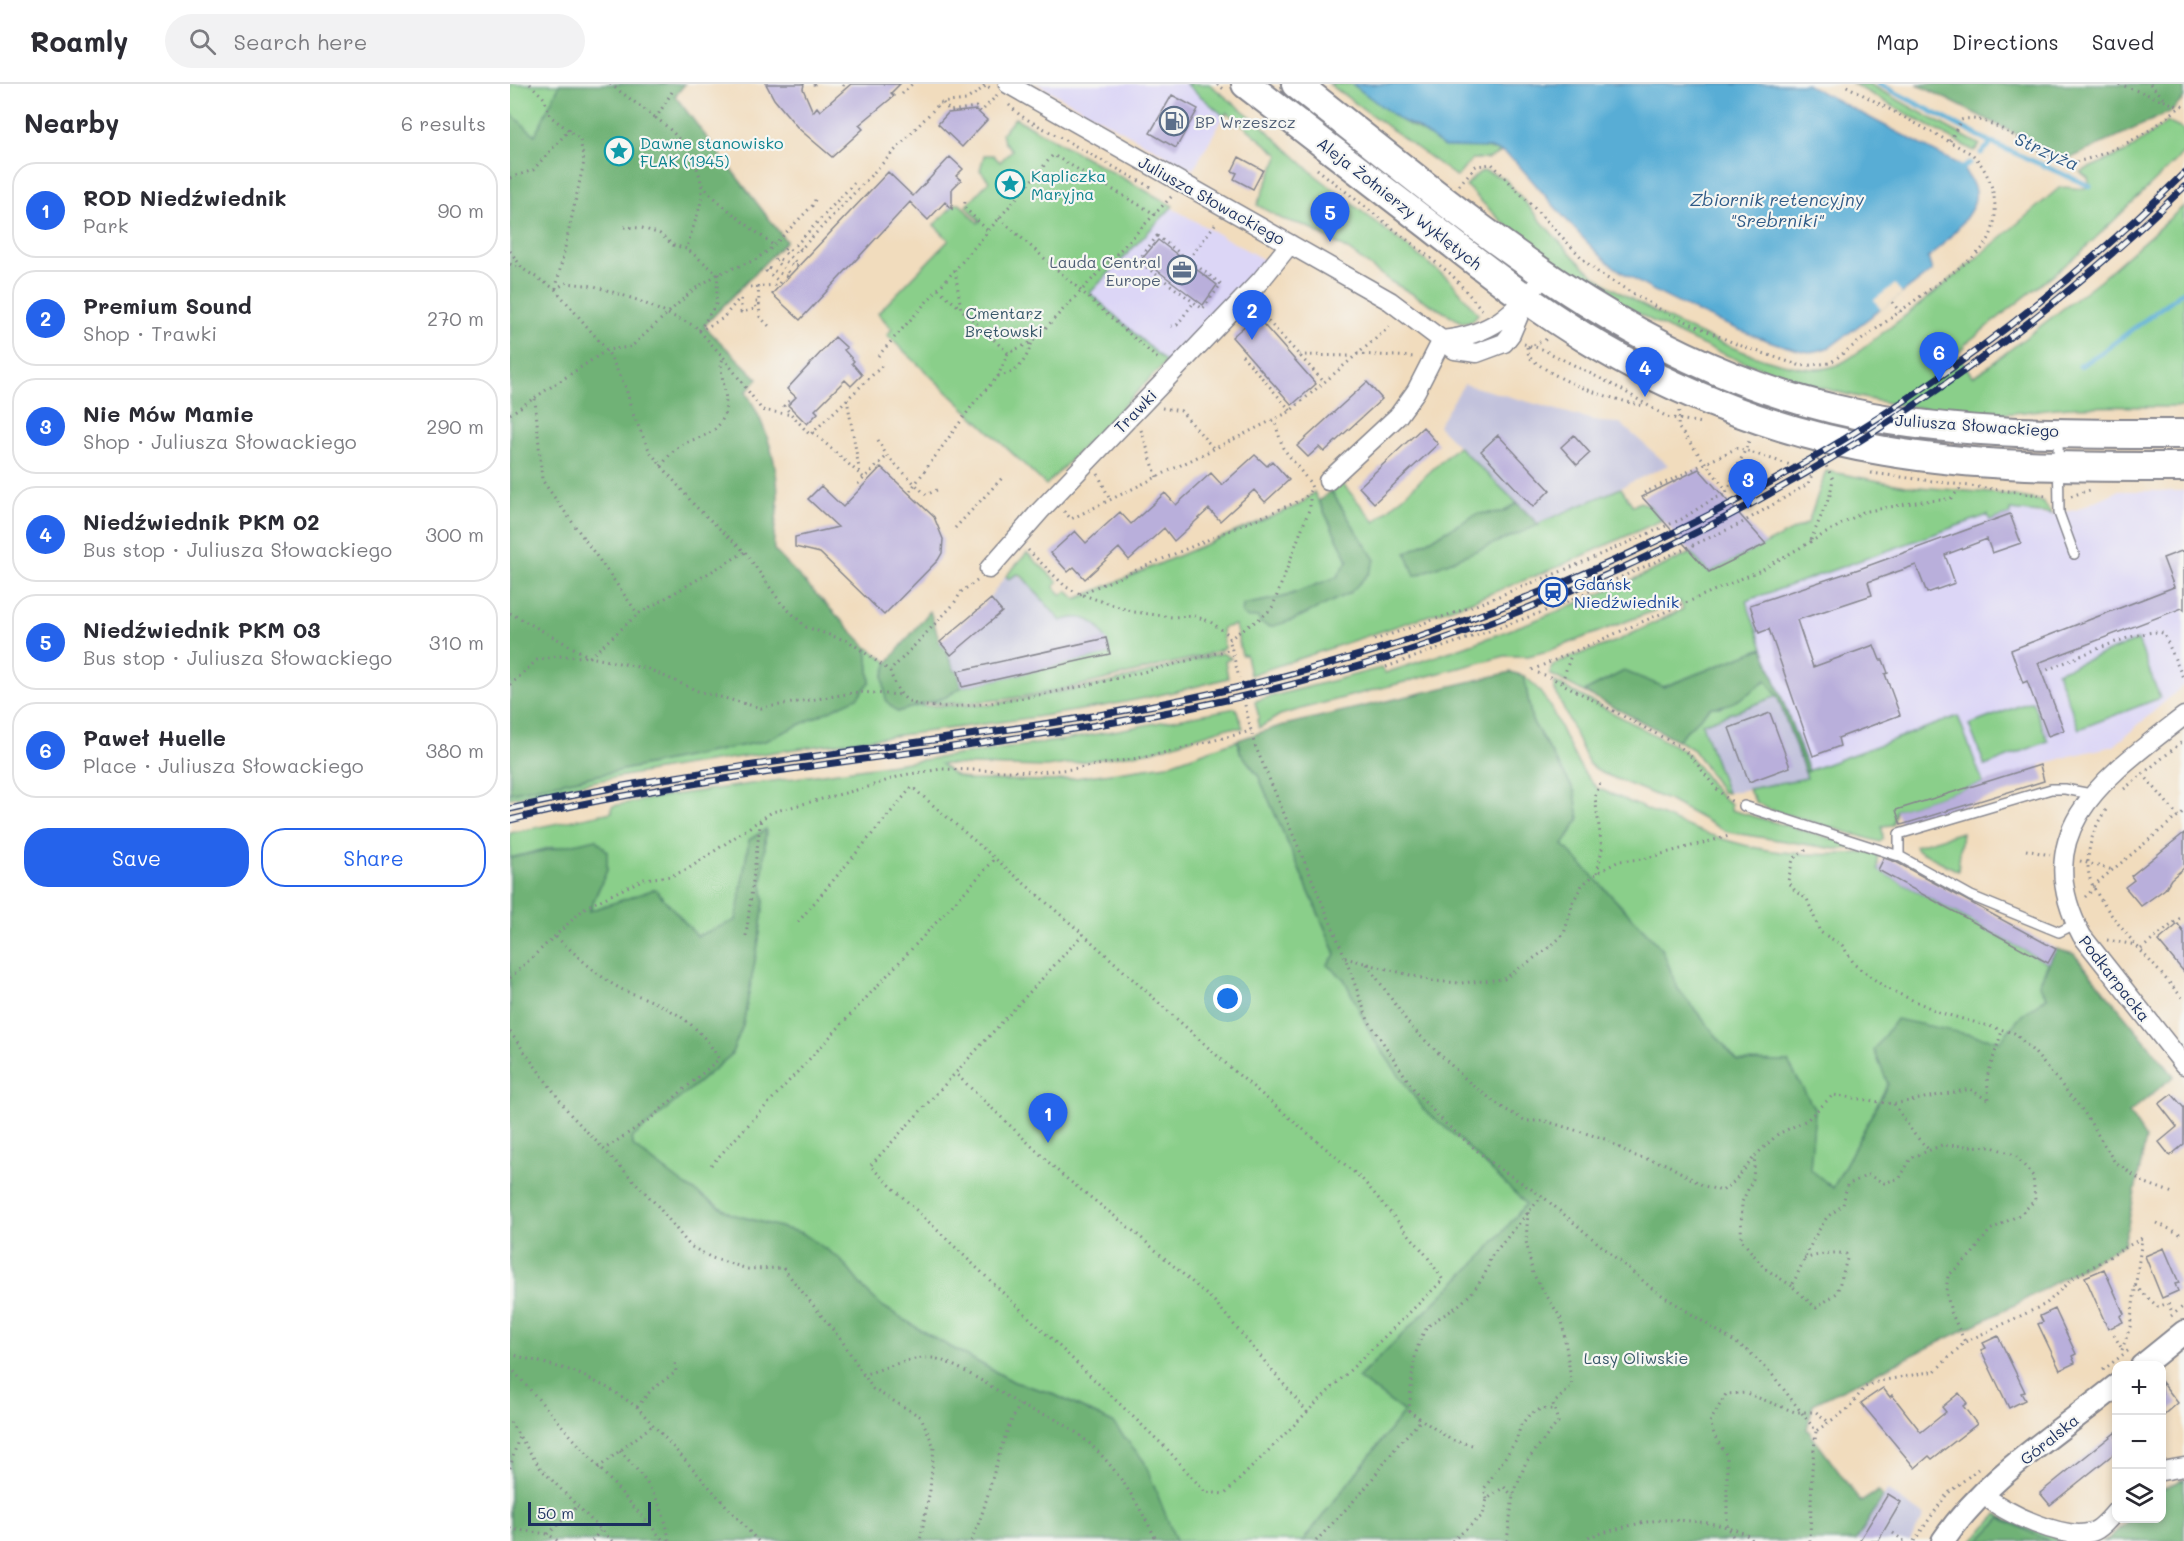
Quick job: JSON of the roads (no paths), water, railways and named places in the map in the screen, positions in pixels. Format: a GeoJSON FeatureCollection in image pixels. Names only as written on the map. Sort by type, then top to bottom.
{"type":"FeatureCollection","features":[{"type":"Feature","properties":{"kind":"main road","name":"Aleja Żołnierzy Wyklętych"},"geometry":{"type":"LineString","coordinates":[[1246,84],[1526,299]]}},
{"type":"Feature","properties":{"kind":"main road","name":"Aleja Żołnierzy Wyklętych"},"geometry":{"type":"LineString","coordinates":[[1296,84],[1544,276]]}},
{"type":"Feature","properties":{"kind":"main road","name":"Juliusza Słowackiego"},"geometry":{"type":"LineString","coordinates":[[1544,276],[1652,342],[1766,390],[1834,409],[1941,426],[2058,432],[2184,434]]}},
{"type":"Feature","properties":{"kind":"main road","name":"Juliusza Słowackiego"},"geometry":{"type":"LineString","coordinates":[[1526,299],[1587,340],[1654,376],[1708,401],[1790,429],[1883,451],[1961,462],[2059,467],[2184,467]]}},
{"type":"Feature","properties":{"kind":"street","name":"Juliusza Słowackiego"},"geometry":{"type":"LineString","coordinates":[[1003,89],[1290,244],[1399,307],[1442,340]]}},
{"type":"Feature","properties":{"kind":"street","name":"Trawki"},"geometry":{"type":"LineString","coordinates":[[985,574],[1040,511],[1265,275],[1290,244]]}},
{"type":"Feature","properties":{"kind":"street"},"geometry":{"type":"LineString","coordinates":[[1328,481],[1398,416],[1416,391],[1442,340],[1468,338],[1482,333],[1526,299],[1544,276]]}},
{"type":"Feature","properties":{"kind":"street","name":"Podkarpacka"},"geometry":{"type":"LineString","coordinates":[[2184,716],[2130,758],[2091,794],[2067,837],[2062,882],[2078,930],[2184,1065]]}},
{"type":"Feature","properties":{"kind":"street"},"geometry":{"type":"LineString","coordinates":[[2129,1356],[2179,1323]]}},
{"type":"Feature","properties":{"kind":"street","name":"Góralska"},"geometry":{"type":"LineString","coordinates":[[1943,1541],[1961,1517],[1983,1494],[2112,1389]]}},
{"type":"Feature","properties":{"kind":"street"},"geometry":{"type":"LineString","coordinates":[[2166,1470],[2184,1467]]}},
{"type":"Feature","properties":{"kind":"street"},"geometry":{"type":"LineString","coordinates":[[1983,1494],[1996,1506],[2070,1536],[2093,1532],[2112,1515]]}},
{"type":"Feature","properties":{"kind":"lane"},"geometry":{"type":"LineString","coordinates":[[2058,432],[2059,513],[2074,554]]}},
{"type":"Feature","properties":{"kind":"lane"},"geometry":{"type":"LineString","coordinates":[[1899,856],[1899,834],[2051,789],[2091,794]]}},
{"type":"Feature","properties":{"kind":"lane"},"geometry":{"type":"LineString","coordinates":[[1744,806],[1899,856],[1971,896],[2025,920],[2059,932],[2078,930]]}},
{"type":"Feature","properties":{"kind":"water","name":"Zbiornik retencyjny \"Srebrniki\""},"geometry":{"type":"Polygon","coordinates":[[[1352,84],[1806,84],[1958,164],[1972,181],[1975,189],[1974,203],[1958,228],[1928,258],[1932,271],[1830,347],[1803,351],[1757,337],[1728,325],[1641,283],[1601,256],[1515,161],[1502,152],[1490,148],[1444,147],[1415,126],[1400,120],[1352,84]]]}},
{"type":"Feature","properties":{"kind":"waterway","name":"Strzyża"},"geometry":{"type":"LineString","coordinates":[[1879,84],[1992,143],[2090,186]]}},
{"type":"Feature","properties":{"kind":"waterway","name":"Strzyża"},"geometry":{"type":"LineString","coordinates":[[1981,153],[1992,143]]}},
{"type":"Feature","properties":{"kind":"waterway","name":"Strzyża"},"geometry":{"type":"LineString","coordinates":[[1956,166],[1962,169],[1970,163]]}},
{"type":"Feature","properties":{"kind":"waterway"},"geometry":{"type":"LineString","coordinates":[[2080,366],[2184,291]]}},
{"type":"Feature","properties":{"kind":"railway"},"geometry":{"type":"LineString","coordinates":[[510,809],[670,778],[993,732],[1154,705],[1297,673],[1438,630],[1575,577],[1709,515],[1837,443],[1960,362],[2076,272],[2184,173]]}},
{"type":"Feature","properties":{"kind":"railway"},"geometry":{"type":"LineString","coordinates":[[510,820],[679,786],[1019,737],[1189,708],[1327,675],[1463,632],[1596,580],[1724,518],[1848,448],[1966,369],[2078,282],[2184,187]]}},
{"type":"Feature","properties":{"kind":"place","name":"BP Wrzeszcz"},"geometry":{"type":"Point","coordinates":[1174,121]}},
{"type":"Feature","properties":{"kind":"place","name":"Dawne stanowisko FLAK (1945)"},"geometry":{"type":"Point","coordinates":[619,151]}},
{"type":"Feature","properties":{"kind":"place","name":"Kapliczka Maryjna"},"geometry":{"type":"Point","coordinates":[1010,184]}},
{"type":"Feature","properties":{"kind":"place","name":"Niedźwiednik PKM 03"},"geometry":{"type":"Point","coordinates":[1330,242]}},
{"type":"Feature","properties":{"kind":"place","name":"Lauda Central Europe"},"geometry":{"type":"Point","coordinates":[1182,270]}},
{"type":"Feature","properties":{"kind":"place","name":"Premium Sound"},"geometry":{"type":"Point","coordinates":[1252,340]}},
{"type":"Feature","properties":{"kind":"place","name":"Paweł Huelle"},"geometry":{"type":"Point","coordinates":[1939,382]}},
{"type":"Feature","properties":{"kind":"place","name":"Niedźwiednik PKM 02"},"geometry":{"type":"Point","coordinates":[1645,397]}},
{"type":"Feature","properties":{"kind":"place","name":"Nie Mów Mamie"},"geometry":{"type":"Point","coordinates":[1748,509]}},
{"type":"Feature","properties":{"kind":"place","name":"Gdańsk Niedźwiednik"},"geometry":{"type":"Point","coordinates":[1553,592]}},
{"type":"Feature","properties":{"kind":"place","name":"ROD Niedźwiednik"},"geometry":{"type":"Point","coordinates":[1048,1143]}},
{"type":"Feature","properties":{"kind":"park label","name":"Cmentarz Brętowski"},"geometry":{"type":"Point","coordinates":[1004,321]}},
{"type":"Feature","properties":{"kind":"park label","name":"Lasy Oliwskie"},"geometry":{"type":"Point","coordinates":[1636,1357]}}]}
